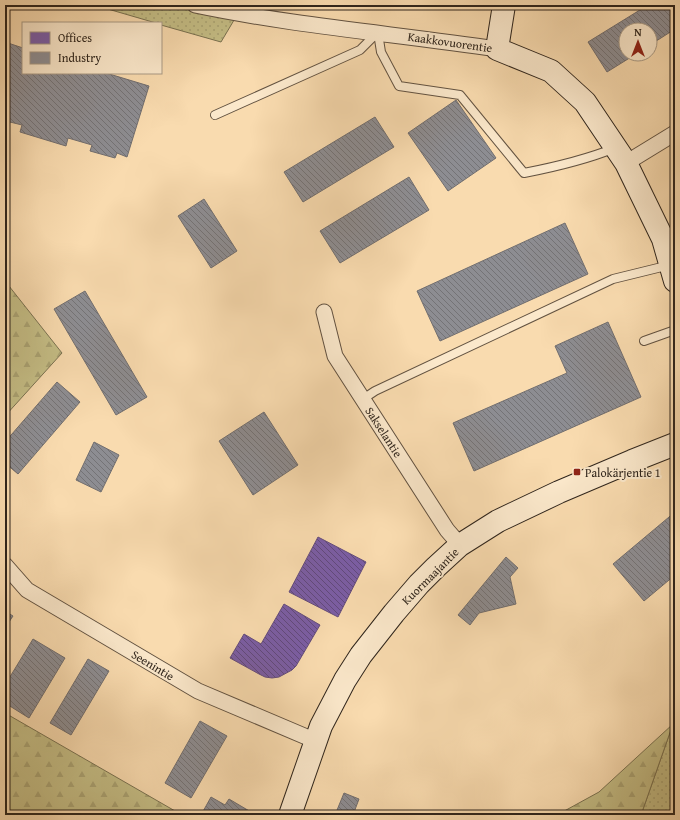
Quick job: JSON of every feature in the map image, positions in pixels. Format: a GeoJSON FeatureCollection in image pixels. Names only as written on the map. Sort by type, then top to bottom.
{"type":"FeatureCollection","features":[{"type":"Feature","properties":{"kind":"street","name":"Kaakkovuorentie"},"geometry":{"type":"LineString","coordinates":[[195,5],[226,12],[497,49],[551,71],[585,102],[621,155],[663,239],[673,273]]}},
{"type":"Feature","properties":{"kind":"street"},"geometry":{"type":"LineString","coordinates":[[497,49],[504,5]]}},
{"type":"Feature","properties":{"kind":"street"},"geometry":{"type":"LineString","coordinates":[[621,155],[675,133]]}},
{"type":"Feature","properties":{"kind":"street","name":"Sakselantie"},"geometry":{"type":"LineString","coordinates":[[324,312],[335,356],[447,530],[460,545]]}},
{"type":"Feature","properties":{"kind":"street","name":"Kuormaajantie"},"geometry":{"type":"LineString","coordinates":[[290,815],[321,726],[345,680],[361,655],[419,584],[460,545],[498,521],[632,461],[675,444]]}},
{"type":"Feature","properties":{"kind":"street","name":"Seenintie"},"geometry":{"type":"LineString","coordinates":[[5,565],[27,590],[198,692],[316,741]]}},
{"type":"Feature","properties":{"kind":"lane"},"geometry":{"type":"LineString","coordinates":[[215,115],[360,50],[378,33]]}},
{"type":"Feature","properties":{"kind":"lane"},"geometry":{"type":"LineString","coordinates":[[378,33],[381,52],[399,86],[460,95],[524,173],[560,166],[598,155],[621,155]]}},
{"type":"Feature","properties":{"kind":"lane"},"geometry":{"type":"LineString","coordinates":[[363,399],[375,391],[613,279],[673,273]]}},
{"type":"Feature","properties":{"kind":"lane"},"geometry":{"type":"LineString","coordinates":[[644,341],[675,330]]}},
{"type":"Feature","properties":{"kind":"green space"},"geometry":{"type":"Polygon","coordinates":[[[94,5],[243,5],[221,42],[162,25],[162,22],[153,22],[94,5]]]}},
{"type":"Feature","properties":{"kind":"green space"},"geometry":{"type":"Polygon","coordinates":[[[5,281],[62,353],[5,416],[5,281]]]}},
{"type":"Feature","properties":{"kind":"green space"},"geometry":{"type":"Polygon","coordinates":[[[5,713],[182,815],[5,815],[5,713]]]}},
{"type":"Feature","properties":{"kind":"green space"},"geometry":{"type":"Polygon","coordinates":[[[675,720],[675,815],[641,815],[673,724],[675,720]]]}},
{"type":"Feature","properties":{"kind":"green space"},"geometry":{"type":"Polygon","coordinates":[[[673,724],[641,815],[557,815],[599,792],[673,724]]]}},
{"type":"Feature","properties":{"kind":"building: Offices"},"geometry":{"type":"Polygon","coordinates":[[[318,537],[366,562],[338,617],[289,592],[318,537]]]}},
{"type":"Feature","properties":{"kind":"building: Offices"},"geometry":{"type":"Polygon","coordinates":[[[284,604],[320,625],[296,666],[292,670],[279,677],[265,677],[230,658],[244,634],[261,644],[284,604]]]}},
{"type":"Feature","properties":{"kind":"building: Industry"},"geometry":{"type":"Polygon","coordinates":[[[648,5],[675,5],[675,29],[658,40],[658,22],[620,22],[648,5]]]}},
{"type":"Feature","properties":{"kind":"building: Industry"},"geometry":{"type":"Polygon","coordinates":[[[618,24],[618,62],[623,62],[607,72],[588,42],[618,24]]]}},
{"type":"Feature","properties":{"kind":"building: Industry"},"geometry":{"type":"Polygon","coordinates":[[[5,42],[22,48],[22,74],[109,74],[149,86],[127,157],[117,153],[115,158],[90,151],[92,145],[68,138],[66,146],[20,132],[22,125],[10,122],[7,132],[5,131],[5,42]]]}},
{"type":"Feature","properties":{"kind":"building: Industry"},"geometry":{"type":"Polygon","coordinates":[[[456,100],[496,158],[448,191],[408,133],[456,100]]]}},
{"type":"Feature","properties":{"kind":"building: Industry"},"geometry":{"type":"Polygon","coordinates":[[[375,117],[394,147],[303,202],[284,172],[375,117]]]}},
{"type":"Feature","properties":{"kind":"building: Industry"},"geometry":{"type":"Polygon","coordinates":[[[409,177],[429,210],[340,263],[320,231],[409,177]]]}},
{"type":"Feature","properties":{"kind":"building: Industry"},"geometry":{"type":"Polygon","coordinates":[[[204,199],[237,251],[211,268],[178,216],[204,199]]]}},
{"type":"Feature","properties":{"kind":"building: Industry"},"geometry":{"type":"Polygon","coordinates":[[[565,223],[588,274],[440,341],[417,291],[565,223]]]}},
{"type":"Feature","properties":{"kind":"building: Industry"},"geometry":{"type":"Polygon","coordinates":[[[85,291],[147,397],[116,415],[54,309],[85,291]]]}},
{"type":"Feature","properties":{"kind":"building: Industry"},"geometry":{"type":"Polygon","coordinates":[[[608,322],[641,397],[474,471],[453,423],[567,373],[555,346],[608,322]]]}},
{"type":"Feature","properties":{"kind":"building: Industry"},"geometry":{"type":"Polygon","coordinates":[[[57,382],[80,402],[18,474],[5,463],[5,442],[57,382]]]}},
{"type":"Feature","properties":{"kind":"building: Industry"},"geometry":{"type":"Polygon","coordinates":[[[264,412],[298,465],[253,495],[219,441],[264,412]]]}},
{"type":"Feature","properties":{"kind":"building: Industry"},"geometry":{"type":"Polygon","coordinates":[[[94,442],[119,455],[101,492],[76,480],[94,442]]]}},
{"type":"Feature","properties":{"kind":"building: Industry"},"geometry":{"type":"Polygon","coordinates":[[[675,512],[675,575],[644,601],[613,564],[675,512]]]}},
{"type":"Feature","properties":{"kind":"building: Industry"},"geometry":{"type":"Polygon","coordinates":[[[506,557],[518,568],[510,577],[516,604],[479,613],[470,625],[458,615],[506,557]]]}},
{"type":"Feature","properties":{"kind":"building: Industry"},"geometry":{"type":"Polygon","coordinates":[[[5,611],[13,616],[5,628],[5,611]]]}},
{"type":"Feature","properties":{"kind":"building: Industry"},"geometry":{"type":"Polygon","coordinates":[[[33,639],[65,658],[29,718],[5,703],[5,685],[33,639]]]}},
{"type":"Feature","properties":{"kind":"building: Industry"},"geometry":{"type":"Polygon","coordinates":[[[88,659],[109,671],[71,735],[50,723],[88,659]]]}},
{"type":"Feature","properties":{"kind":"building: Industry"},"geometry":{"type":"Polygon","coordinates":[[[200,721],[227,736],[191,798],[165,783],[200,721]]]}},
{"type":"Feature","properties":{"kind":"building: Industry"},"geometry":{"type":"Polygon","coordinates":[[[344,793],[359,799],[353,815],[335,815],[344,793]]]}},
{"type":"Feature","properties":{"kind":"building: Industry"},"geometry":{"type":"Polygon","coordinates":[[[211,797],[225,805],[229,799],[251,812],[249,815],[201,815],[211,797]]]}},
{"type":"Feature","properties":{"kind":"place","name":"Palokärjentie 1"},"geometry":{"type":"Point","coordinates":[577,472]}}]}
